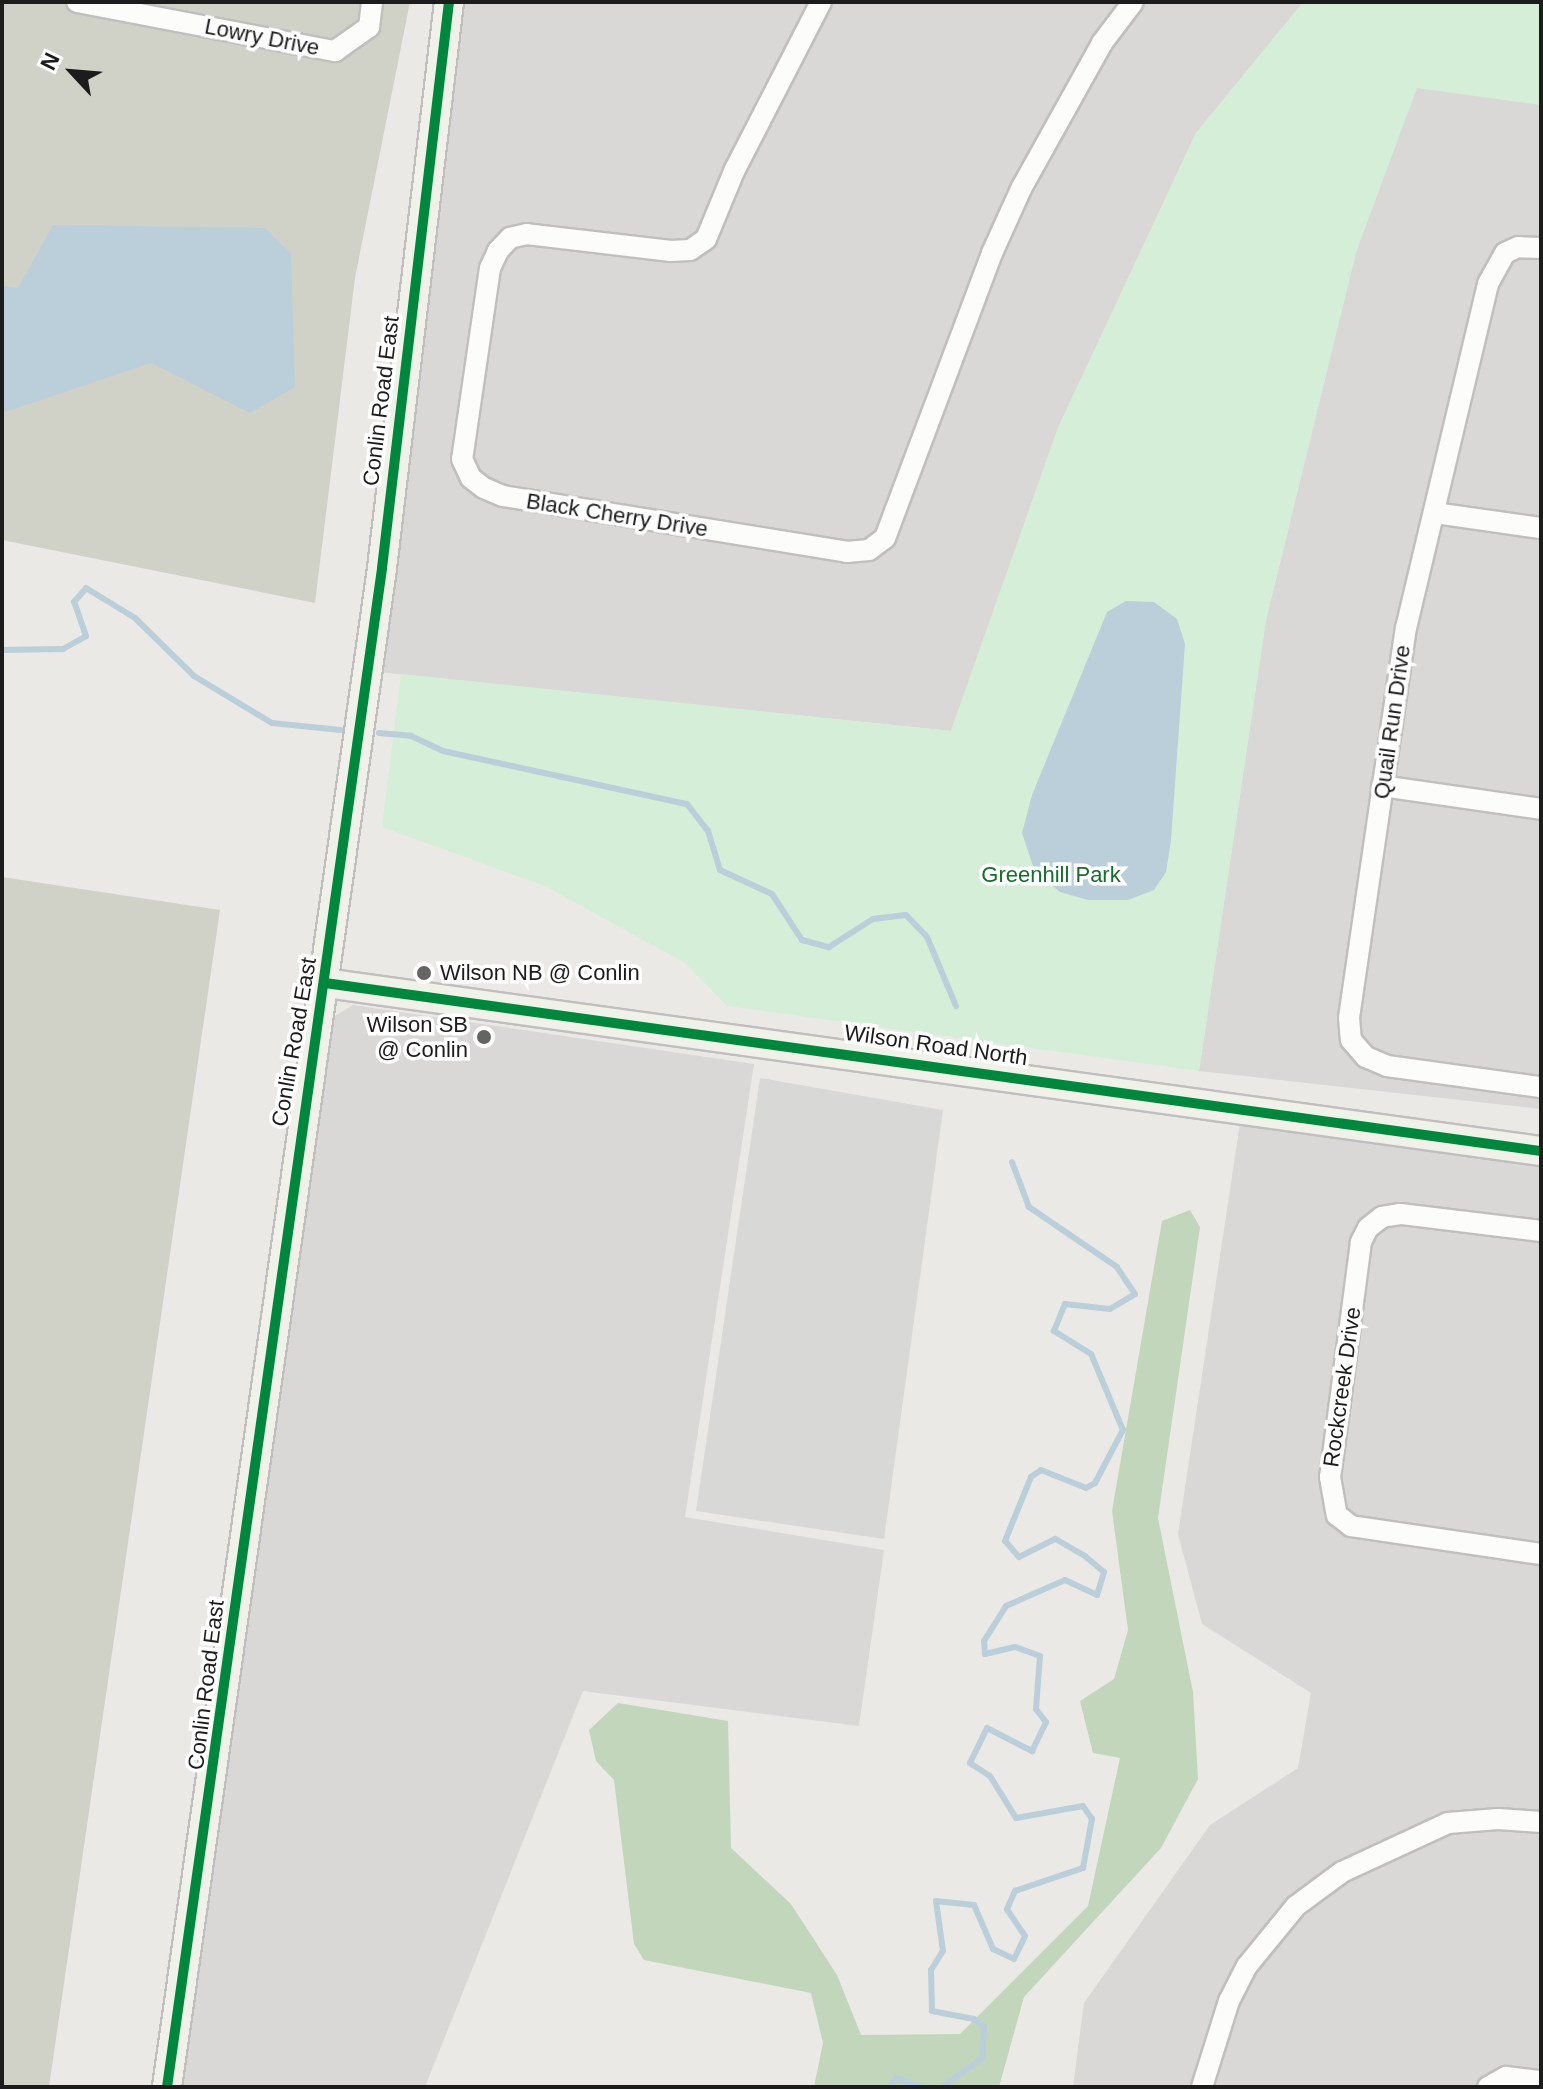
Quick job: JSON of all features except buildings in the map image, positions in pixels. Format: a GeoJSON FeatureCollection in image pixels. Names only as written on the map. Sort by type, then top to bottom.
{"type":"FeatureCollection","features":[{"type":"Feature","properties":{"kind":"street","name":"Lowry Drive"},"geometry":{"type":"LineString","coordinates":[[77,2],[335,51],[369,27],[372,2]]}},
{"type":"Feature","properties":{"kind":"street","name":"Conlin Road East"},"geometry":{"type":"LineString","coordinates":[[167,2087],[213,1790],[298,1137],[325,983],[382,568],[449,2]]}},
{"type":"Feature","properties":{"kind":"street","name":"Black Cherry Drive"},"geometry":{"type":"LineString","coordinates":[[820,2],[735,169],[706,239],[690,250],[671,251],[527,234],[510,238],[498,251],[490,268],[462,459],[471,478],[484,488],[503,496],[800,545],[869,550],[885,538],[992,253],[1022,187],[1102,43],[1133,2]]}},
{"type":"Feature","properties":{"kind":"street","name":"Quail Run Drive"},"geometry":{"type":"LineString","coordinates":[[1541,248],[1518,247],[1494,267],[1406,627],[1349,1018],[1351,1040],[1366,1057],[1387,1066],[1541,1087]]}},
{"type":"Feature","properties":{"kind":"street"},"geometry":{"type":"LineString","coordinates":[[1435,513],[1541,528]]}},
{"type":"Feature","properties":{"kind":"street"},"geometry":{"type":"LineString","coordinates":[[1382,786],[1541,809]]}},
{"type":"Feature","properties":{"kind":"street","name":"Wilson Road North"},"geometry":{"type":"LineString","coordinates":[[325,983],[1541,1151]]}},
{"type":"Feature","properties":{"kind":"street","name":"Rockcreek Drive"},"geometry":{"type":"LineString","coordinates":[[1541,1231],[1400,1214],[1382,1217],[1368,1228],[1361,1242],[1330,1477],[1337,1515],[1351,1526],[1541,1554]]}},
{"type":"Feature","properties":{"kind":"street"},"geometry":{"type":"LineString","coordinates":[[1202,2087],[1229,2001],[1247,1966],[1296,1906],[1342,1872],[1448,1823],[1541,1822]]}},
{"type":"Feature","properties":{"kind":"street"},"geometry":{"type":"LineString","coordinates":[[1488,2087],[1506,2077],[1541,2081]]}},
{"type":"Feature","properties":{"kind":"shaded area"},"geometry":{"type":"Polygon","coordinates":[[[2,2],[410,2],[355,278],[315,603],[2,540],[2,2]]]}},
{"type":"Feature","properties":{"kind":"shaded area"},"geometry":{"type":"Polygon","coordinates":[[[452,2],[1541,2],[1541,1109],[1199,1071],[1266,620],[1356,252],[1416,88],[1290,19],[1196,133],[1058,428],[951,731],[368,671],[452,2]]]}},
{"type":"Feature","properties":{"kind":"shaded area"},"geometry":{"type":"Polygon","coordinates":[[[2,877],[220,910],[49,2087],[2,2087],[2,877]]]}},
{"type":"Feature","properties":{"kind":"shaded area"},"geometry":{"type":"Polygon","coordinates":[[[353,1005],[754,1064],[685,1517],[884,1550],[859,1726],[583,1691],[425,2087],[164,2087],[298,1137],[333,1017],[353,1005]]]}},
{"type":"Feature","properties":{"kind":"shaded area"},"geometry":{"type":"Polygon","coordinates":[[[760,1078],[943,1110],[884,1539],[696,1511],[760,1078]]]}},
{"type":"Feature","properties":{"kind":"shaded area"},"geometry":{"type":"Polygon","coordinates":[[[1242,1110],[1541,1141],[1541,2087],[1073,2087],[1084,2003],[1210,1825],[1298,1768],[1311,1693],[1202,1624],[1178,1534],[1242,1110]]]}},
{"type":"Feature","properties":{"kind":"green space","name":"Greenhill Park"},"geometry":{"type":"Polygon","coordinates":[[[1303,2],[1541,2],[1541,105],[1417,88],[1356,252],[1266,620],[1199,1071],[727,1006],[685,963],[547,887],[382,827],[401,674],[951,731],[1058,428],[1196,133],[1303,2]]]}},
{"type":"Feature","properties":{"kind":"green space"},"geometry":{"type":"Polygon","coordinates":[[[1190,1210],[1200,1227],[1158,1518],[1193,1692],[1198,1779],[1161,1848],[1024,1997],[999,2087],[814,2087],[823,2043],[811,1993],[644,1960],[634,1944],[614,1780],[596,1761],[589,1730],[618,1703],[728,1721],[731,1848],[791,1904],[837,1975],[861,2035],[960,2034],[1088,1906],[1120,1758],[1093,1753],[1080,1701],[1114,1679],[1128,1630],[1112,1511],[1162,1221],[1190,1210]]]}},
{"type":"Feature","properties":{"kind":"water"},"geometry":{"type":"Polygon","coordinates":[[[53,225],[265,228],[291,254],[295,387],[250,413],[151,363],[2,413],[2,286],[18,288],[53,225]]]}},
{"type":"Feature","properties":{"kind":"water"},"geometry":{"type":"Polygon","coordinates":[[[1126,601],[1154,602],[1177,619],[1185,644],[1171,840],[1166,872],[1154,890],[1128,900],[1088,900],[1060,892],[1035,872],[1022,833],[1032,795],[1107,612],[1126,601]]]}},
{"type":"Feature","properties":{"kind":"waterway"},"geometry":{"type":"LineString","coordinates":[[2,650],[63,649],[86,636],[74,602],[86,588],[135,618],[194,676],[272,723],[341,730]]}},
{"type":"Feature","properties":{"kind":"waterway"},"geometry":{"type":"LineString","coordinates":[[379,733],[411,736],[443,751],[687,804],[708,831],[720,870],[772,894],[802,940],[829,947],[873,919],[906,915],[927,937],[956,1006]]}},
{"type":"Feature","properties":{"kind":"waterway"},"geometry":{"type":"LineString","coordinates":[[943,2087],[982,2058],[984,2027],[974,2019],[932,2011],[931,1970],[943,1951],[936,1901],[974,1905],[993,1949],[1014,1959],[1025,1936],[1007,1909],[1015,1891],[1083,1868],[1092,1819],[1083,1806],[1016,1818],[990,1776],[970,1763],[987,1728],[1032,1751],[1046,1722],[1036,1709],[1040,1656],[1015,1647],[985,1654],[984,1641],[1006,1606],[1065,1580],[1097,1595],[1104,1572],[1085,1556],[1055,1539],[1019,1557],[1005,1541],[1031,1477],[1041,1470],[1086,1488],[1095,1483],[1123,1430],[1091,1354],[1054,1331],[1065,1304],[1110,1309],[1135,1294],[1117,1267],[1029,1207],[1012,1162]]}},
{"type":"Feature","properties":{"kind":"waterway"},"geometry":{"type":"LineString","coordinates":[[890,2087],[896,2078],[922,2087]]}},
{"type":"Feature","properties":{"kind":"cycle path"},"geometry":{"type":"LineString","coordinates":[[167,2087],[382,568],[449,2]]}},
{"type":"Feature","properties":{"kind":"cycle path"},"geometry":{"type":"LineString","coordinates":[[325,983],[1541,1151]]}},
{"type":"Feature","properties":{"kind":"place","name":"Wilson NB @ Conlin"},"geometry":{"type":"Point","coordinates":[424,973]}},
{"type":"Feature","properties":{"kind":"place","name":"Wilson SB @ Conlin"},"geometry":{"type":"Point","coordinates":[484,1037]}}]}
